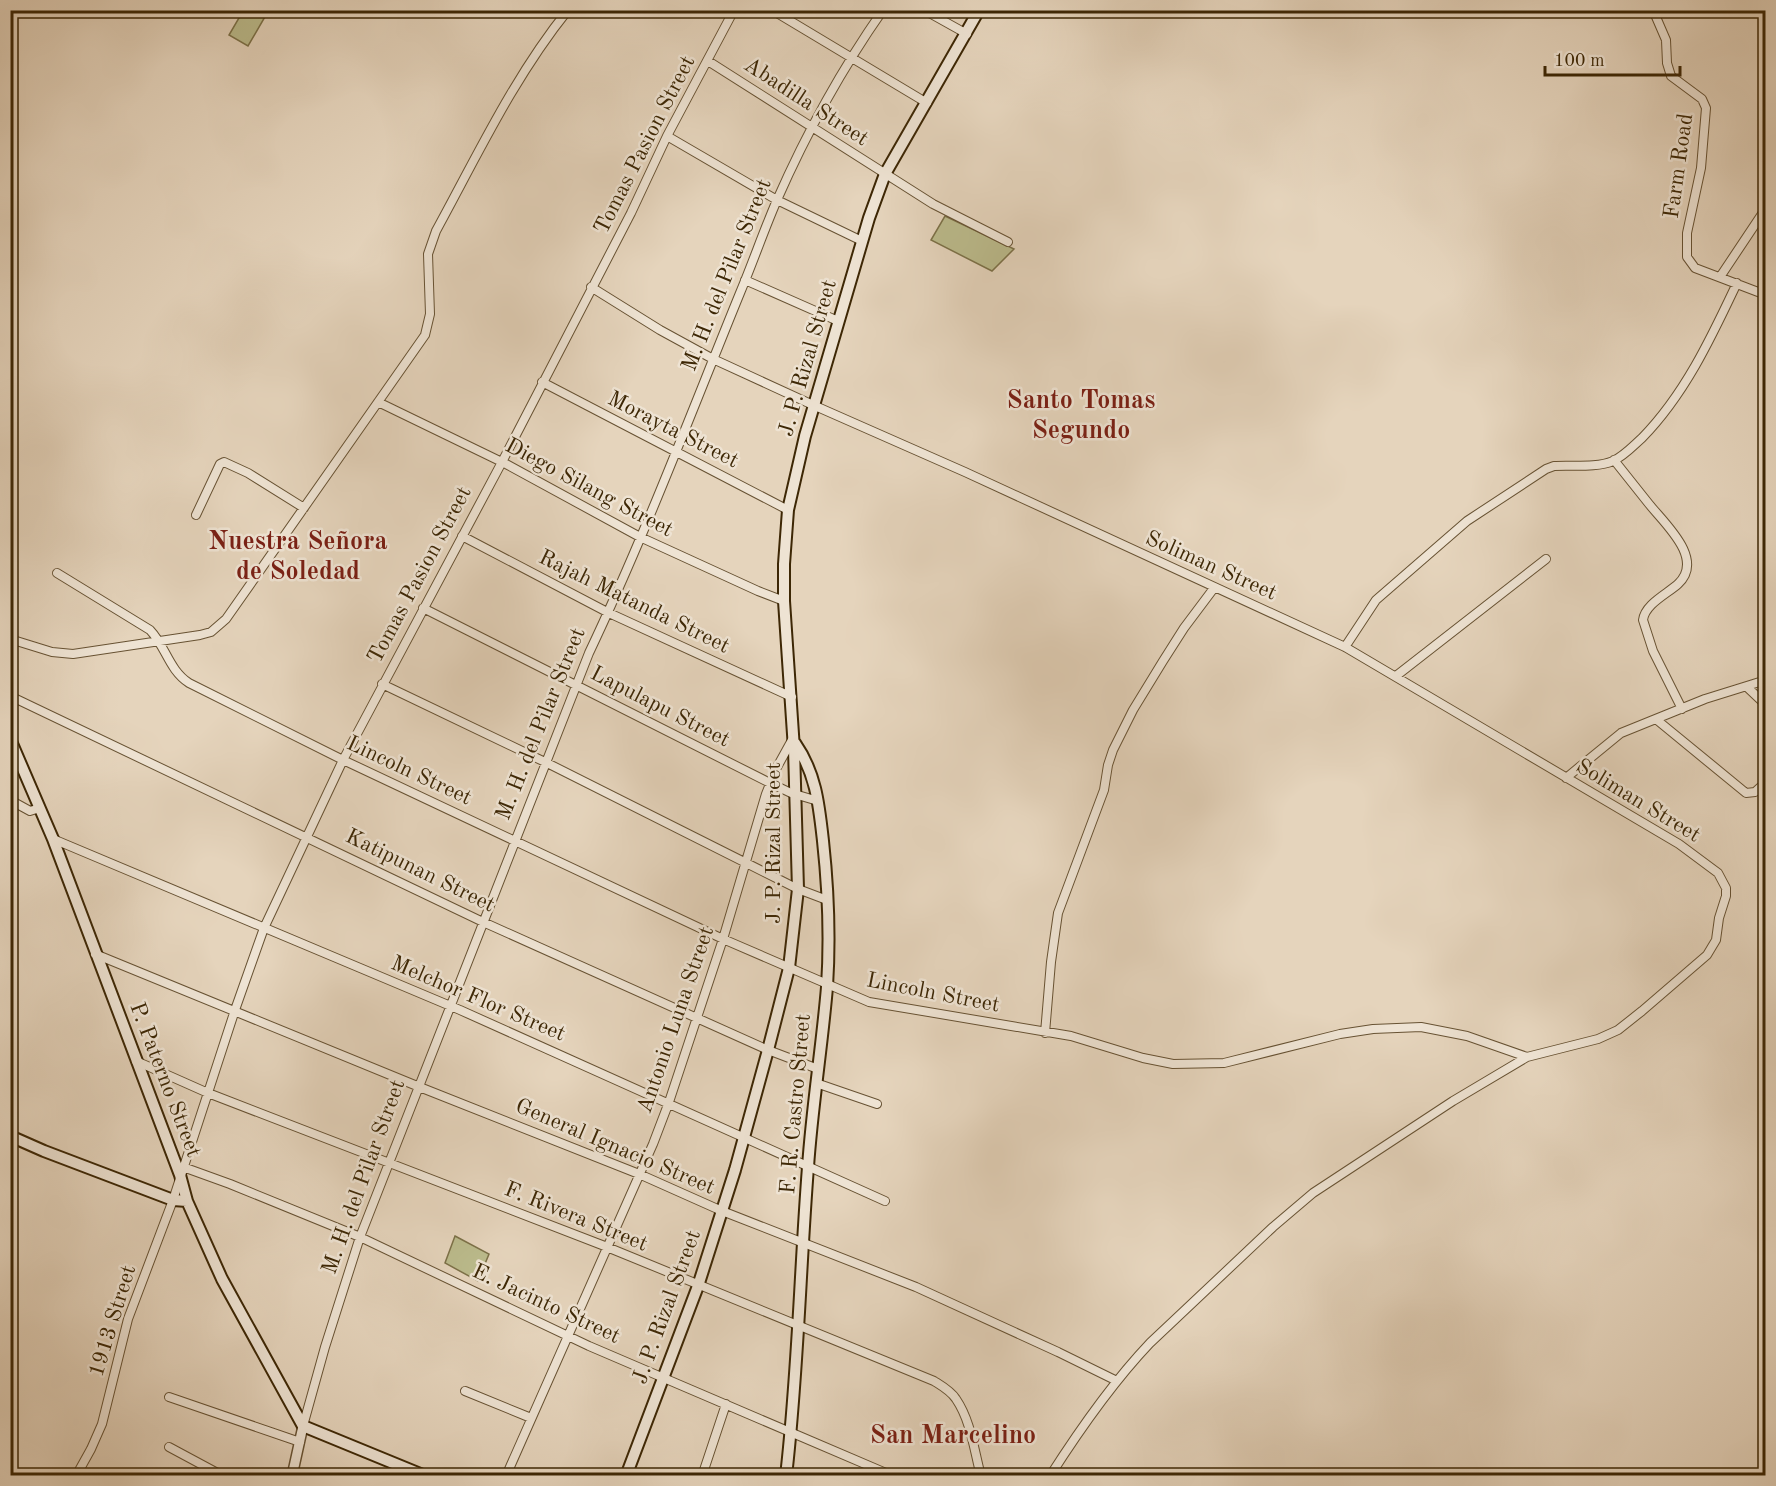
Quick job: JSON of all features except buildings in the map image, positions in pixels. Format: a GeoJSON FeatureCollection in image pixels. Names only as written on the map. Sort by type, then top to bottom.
{"type":"FeatureCollection","features":[{"type":"Feature","properties":{"kind":"main road","name":"J. P. Rizal Street"},"geometry":{"type":"LineString","coordinates":[[626,1476],[698,1286],[745,1137],[789,968],[798,890],[794,739],[784,601],[784,564],[788,510],[813,405],[875,198],[885,174],[979,10]]}},
{"type":"Feature","properties":{"kind":"main road","name":"P. Paterno Street"},"geometry":{"type":"LineString","coordinates":[[10,739],[53,839],[136,1061],[181,1171],[187,1201],[234,1302],[303,1426]]}},
{"type":"Feature","properties":{"kind":"main road","name":"F. R. Castro Street"},"geometry":{"type":"LineString","coordinates":[[786,1476],[799,1327],[808,1166],[827,985],[825,859],[818,801],[808,764],[794,739]]}},
{"type":"Feature","properties":{"kind":"main road"},"geometry":{"type":"LineString","coordinates":[[10,1136],[172,1200],[187,1201]]}},
{"type":"Feature","properties":{"kind":"main road"},"geometry":{"type":"LineString","coordinates":[[303,1426],[425,1476]]}},
{"type":"Feature","properties":{"kind":"street"},"geometry":{"type":"LineString","coordinates":[[10,639],[52,652],[73,654],[159,642],[211,632],[219,627],[419,344],[428,325],[430,314],[428,254],[436,231],[520,77],[542,43],[568,10]]}},
{"type":"Feature","properties":{"kind":"street","name":"Tomas Pasion Street"},"geometry":{"type":"LineString","coordinates":[[181,1171],[264,928],[343,760],[502,462],[667,136],[734,10]]}},
{"type":"Feature","properties":{"kind":"street"},"geometry":{"type":"LineString","coordinates":[[772,10],[927,103]]}},
{"type":"Feature","properties":{"kind":"street","name":"M. H. del Pilar Street"},"geometry":{"type":"LineString","coordinates":[[292,1476],[325,1347],[360,1237],[589,652],[609,613],[777,200],[851,56],[883,10]]}},
{"type":"Feature","properties":{"kind":"street"},"geometry":{"type":"LineString","coordinates":[[924,10],[967,34]]}},
{"type":"Feature","properties":{"kind":"street","name":"Farm Road"},"geometry":{"type":"LineString","coordinates":[[1653,10],[1666,40],[1667,63],[1671,76],[1702,99],[1706,108],[1701,168],[1686,247],[1687,257],[1695,268],[1766,295]]}},
{"type":"Feature","properties":{"kind":"street","name":"Abadilla Street"},"geometry":{"type":"LineString","coordinates":[[708,61],[933,204],[1008,242]]}},
{"type":"Feature","properties":{"kind":"street"},"geometry":{"type":"LineString","coordinates":[[667,136],[777,200],[862,241]]}},
{"type":"Feature","properties":{"kind":"street"},"geometry":{"type":"LineString","coordinates":[[1720,277],[1766,208]]}},
{"type":"Feature","properties":{"kind":"street"},"geometry":{"type":"LineString","coordinates":[[745,280],[838,321]]}},
{"type":"Feature","properties":{"kind":"street"},"geometry":{"type":"LineString","coordinates":[[1345,647],[1376,600],[1467,521],[1546,469],[1554,466],[1614,460],[1629,450],[1657,423],[1681,390],[1708,345],[1737,283]]}},
{"type":"Feature","properties":{"kind":"street","name":"Soliman Street"},"geometry":{"type":"LineString","coordinates":[[591,287],[660,330],[713,359],[1345,647],[1679,844],[1718,873],[1723,880],[1726,896],[1719,918],[1716,940],[1707,955],[1618,1030],[1598,1039],[1527,1057]]}},
{"type":"Feature","properties":{"kind":"street","name":"Morayta Street"},"geometry":{"type":"LineString","coordinates":[[542,382],[788,510]]}},
{"type":"Feature","properties":{"kind":"street","name":"Diego Silang Street"},"geometry":{"type":"LineString","coordinates":[[378,402],[502,462],[640,537],[784,601]]}},
{"type":"Feature","properties":{"kind":"street"},"geometry":{"type":"LineString","coordinates":[[1614,460],[1677,536],[1684,552],[1687,565],[1684,576],[1649,608],[1643,620],[1653,651],[1682,709]]}},
{"type":"Feature","properties":{"kind":"street"},"geometry":{"type":"LineString","coordinates":[[196,515],[220,464],[224,462],[248,473],[304,508]]}},
{"type":"Feature","properties":{"kind":"street","name":"Rajah Matanda Street"},"geometry":{"type":"LineString","coordinates":[[462,536],[609,613],[792,697]]}},
{"type":"Feature","properties":{"kind":"street"},"geometry":{"type":"LineString","coordinates":[[1396,676],[1546,559]]}},
{"type":"Feature","properties":{"kind":"street"},"geometry":{"type":"LineString","coordinates":[[57,573],[150,630],[159,642]]}},
{"type":"Feature","properties":{"kind":"street"},"geometry":{"type":"LineString","coordinates":[[1045,1033],[1058,913],[1098,809],[1113,750],[1133,710],[1163,661],[1214,588]]}},
{"type":"Feature","properties":{"kind":"street","name":"Lapulapu Street"},"geometry":{"type":"LineString","coordinates":[[423,608],[770,783],[818,801]]}},
{"type":"Feature","properties":{"kind":"street","name":"Lincoln Street"},"geometry":{"type":"LineString","coordinates":[[159,642],[172,668],[183,680],[343,760],[723,939],[869,1002],[1071,1036],[1143,1058],[1184,1065],[1224,1063],[1340,1034],[1373,1029],[1421,1027],[1467,1036],[1527,1057]]}},
{"type":"Feature","properties":{"kind":"street"},"geometry":{"type":"LineString","coordinates":[[1566,778],[1614,738],[1705,699],[1766,680]]}},
{"type":"Feature","properties":{"kind":"street"},"geometry":{"type":"LineString","coordinates":[[382,684],[545,762],[798,890],[827,900]]}},
{"type":"Feature","properties":{"kind":"street"},"geometry":{"type":"LineString","coordinates":[[1747,687],[1766,705]]}},
{"type":"Feature","properties":{"kind":"street","name":"Katipunan Street"},"geometry":{"type":"LineString","coordinates":[[10,696],[483,922],[768,1050],[818,1069]]}},
{"type":"Feature","properties":{"kind":"street"},"geometry":{"type":"LineString","coordinates":[[1657,720],[1746,793],[1755,792],[1766,782]]}},
{"type":"Feature","properties":{"kind":"street","name":"Antonio Luna Street"},"geometry":{"type":"LineString","coordinates":[[506,1476],[669,1102],[723,939],[770,783],[794,739]]}},
{"type":"Feature","properties":{"kind":"street"},"geometry":{"type":"LineString","coordinates":[[10,800],[30,811],[40,808]]}},
{"type":"Feature","properties":{"kind":"street","name":"Melchor Flor Street"},"geometry":{"type":"LineString","coordinates":[[53,839],[450,1005],[885,1201]]}},
{"type":"Feature","properties":{"kind":"street","name":"General Ignacio Street"},"geometry":{"type":"LineString","coordinates":[[95,954],[639,1174],[722,1211],[916,1287],[1117,1381]]}},
{"type":"Feature","properties":{"kind":"street"},"geometry":{"type":"LineString","coordinates":[[1050,1476],[1117,1381],[1150,1342],[1297,1205],[1453,1101],[1527,1057]]}},
{"type":"Feature","properties":{"kind":"street","name":"F. Rivera Street"},"geometry":{"type":"LineString","coordinates":[[136,1061],[208,1093],[607,1247],[934,1381],[955,1398],[966,1420],[981,1476]]}},
{"type":"Feature","properties":{"kind":"street"},"geometry":{"type":"LineString","coordinates":[[816,1083],[877,1104]]}},
{"type":"Feature","properties":{"kind":"street","name":"1913 Street"},"geometry":{"type":"LineString","coordinates":[[76,1476],[102,1424],[128,1319],[181,1171]]}},
{"type":"Feature","properties":{"kind":"street","name":"E. Jacinto Street"},"geometry":{"type":"LineString","coordinates":[[181,1171],[230,1184],[360,1237],[473,1293],[589,1346],[893,1476]]}},
{"type":"Feature","properties":{"kind":"street"},"geometry":{"type":"LineString","coordinates":[[465,1391],[531,1418]]}},
{"type":"Feature","properties":{"kind":"street"},"geometry":{"type":"LineString","coordinates":[[169,1397],[300,1442]]}},
{"type":"Feature","properties":{"kind":"street"},"geometry":{"type":"LineString","coordinates":[[702,1476],[726,1404]]}},
{"type":"Feature","properties":{"kind":"street"},"geometry":{"type":"LineString","coordinates":[[169,1447],[223,1476]]}},
{"type":"Feature","properties":{"kind":"green space"},"geometry":{"type":"Polygon","coordinates":[[[243,11],[258,11],[266,15],[248,46],[229,35],[243,11]]]}},
{"type":"Feature","properties":{"kind":"green space"},"geometry":{"type":"Polygon","coordinates":[[[945,216],[1014,249],[992,271],[931,240],[945,216]]]}},
{"type":"Feature","properties":{"kind":"green space"},"geometry":{"type":"Polygon","coordinates":[[[455,1236],[489,1254],[478,1281],[445,1263],[455,1236]]]}},
{"type":"Feature","properties":{"kind":"district","name":"Santo Tomas Segundo"},"geometry":{"type":"Point","coordinates":[1081,416]}},
{"type":"Feature","properties":{"kind":"district","name":"Nuestra Señora de Soledad"},"geometry":{"type":"Point","coordinates":[298,557]}},
{"type":"Feature","properties":{"kind":"district","name":"San Marcelino"},"geometry":{"type":"Point","coordinates":[953,1436]}}]}
